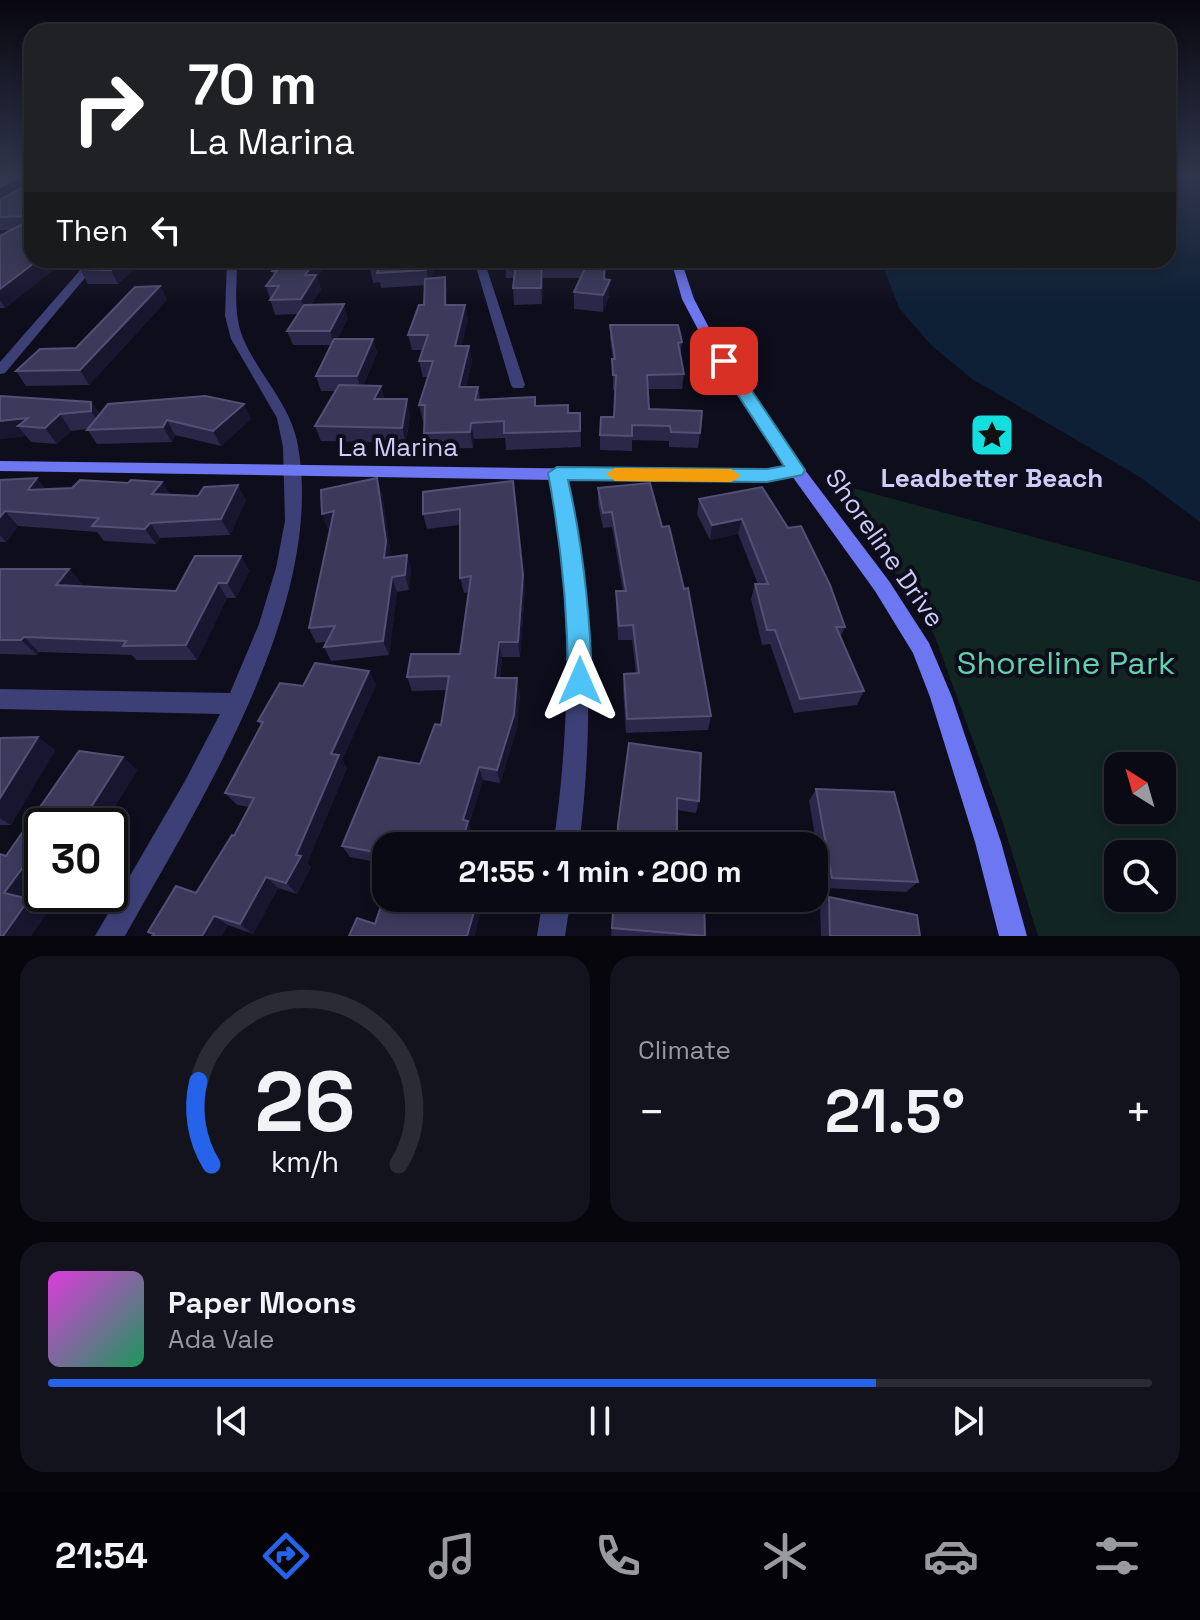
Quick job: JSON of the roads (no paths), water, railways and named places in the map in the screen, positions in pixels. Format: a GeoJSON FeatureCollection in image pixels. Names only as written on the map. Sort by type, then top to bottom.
{"type":"FeatureCollection","features":[{"type":"Feature","properties":{"kind":"main road","name":"Shoreline Drive"},"geometry":{"type":"LineString","coordinates":[[678,268],[688,299],[709,339],[796,470],[882,586],[922,649],[984,828],[1013,936]]}},
{"type":"Feature","properties":{"kind":"main road","name":"La Marina"},"geometry":{"type":"LineString","coordinates":[[0,466],[767,476],[796,470]]}},
{"type":"Feature","properties":{"kind":"street"},"geometry":{"type":"LineString","coordinates":[[0,370],[88,268]]}},
{"type":"Feature","properties":{"kind":"street"},"geometry":{"type":"LineString","coordinates":[[109,936],[194,790],[237,704],[269,624],[294,521],[291,447],[284,418],[237,339],[231,316],[232,268]]}},
{"type":"Feature","properties":{"kind":"street"},"geometry":{"type":"LineString","coordinates":[[481,268],[518,385]]}},
{"type":"Feature","properties":{"kind":"street"},"geometry":{"type":"LineString","coordinates":[[557,473],[568,527],[579,617],[579,724],[567,832]]}},
{"type":"Feature","properties":{"kind":"street"},"geometry":{"type":"LineString","coordinates":[[0,699],[237,704]]}},
{"type":"Feature","properties":{"kind":"street"},"geometry":{"type":"LineString","coordinates":[[551,936],[555,912]]}},
{"type":"Feature","properties":{"kind":"water"},"geometry":{"type":"Polygon","coordinates":[[[1176,220],[1200,220],[1200,522],[1140,477],[972,379],[931,345],[899,308],[884,268],[1176,268],[1176,220]]]}},
{"type":"Feature","properties":{"kind":"place","name":"Leadbetter Beach"},"geometry":{"type":"Point","coordinates":[992,435]}},
{"type":"Feature","properties":{"kind":"park label","name":"Shoreline Park"},"geometry":{"type":"Point","coordinates":[1066,663]}}]}
